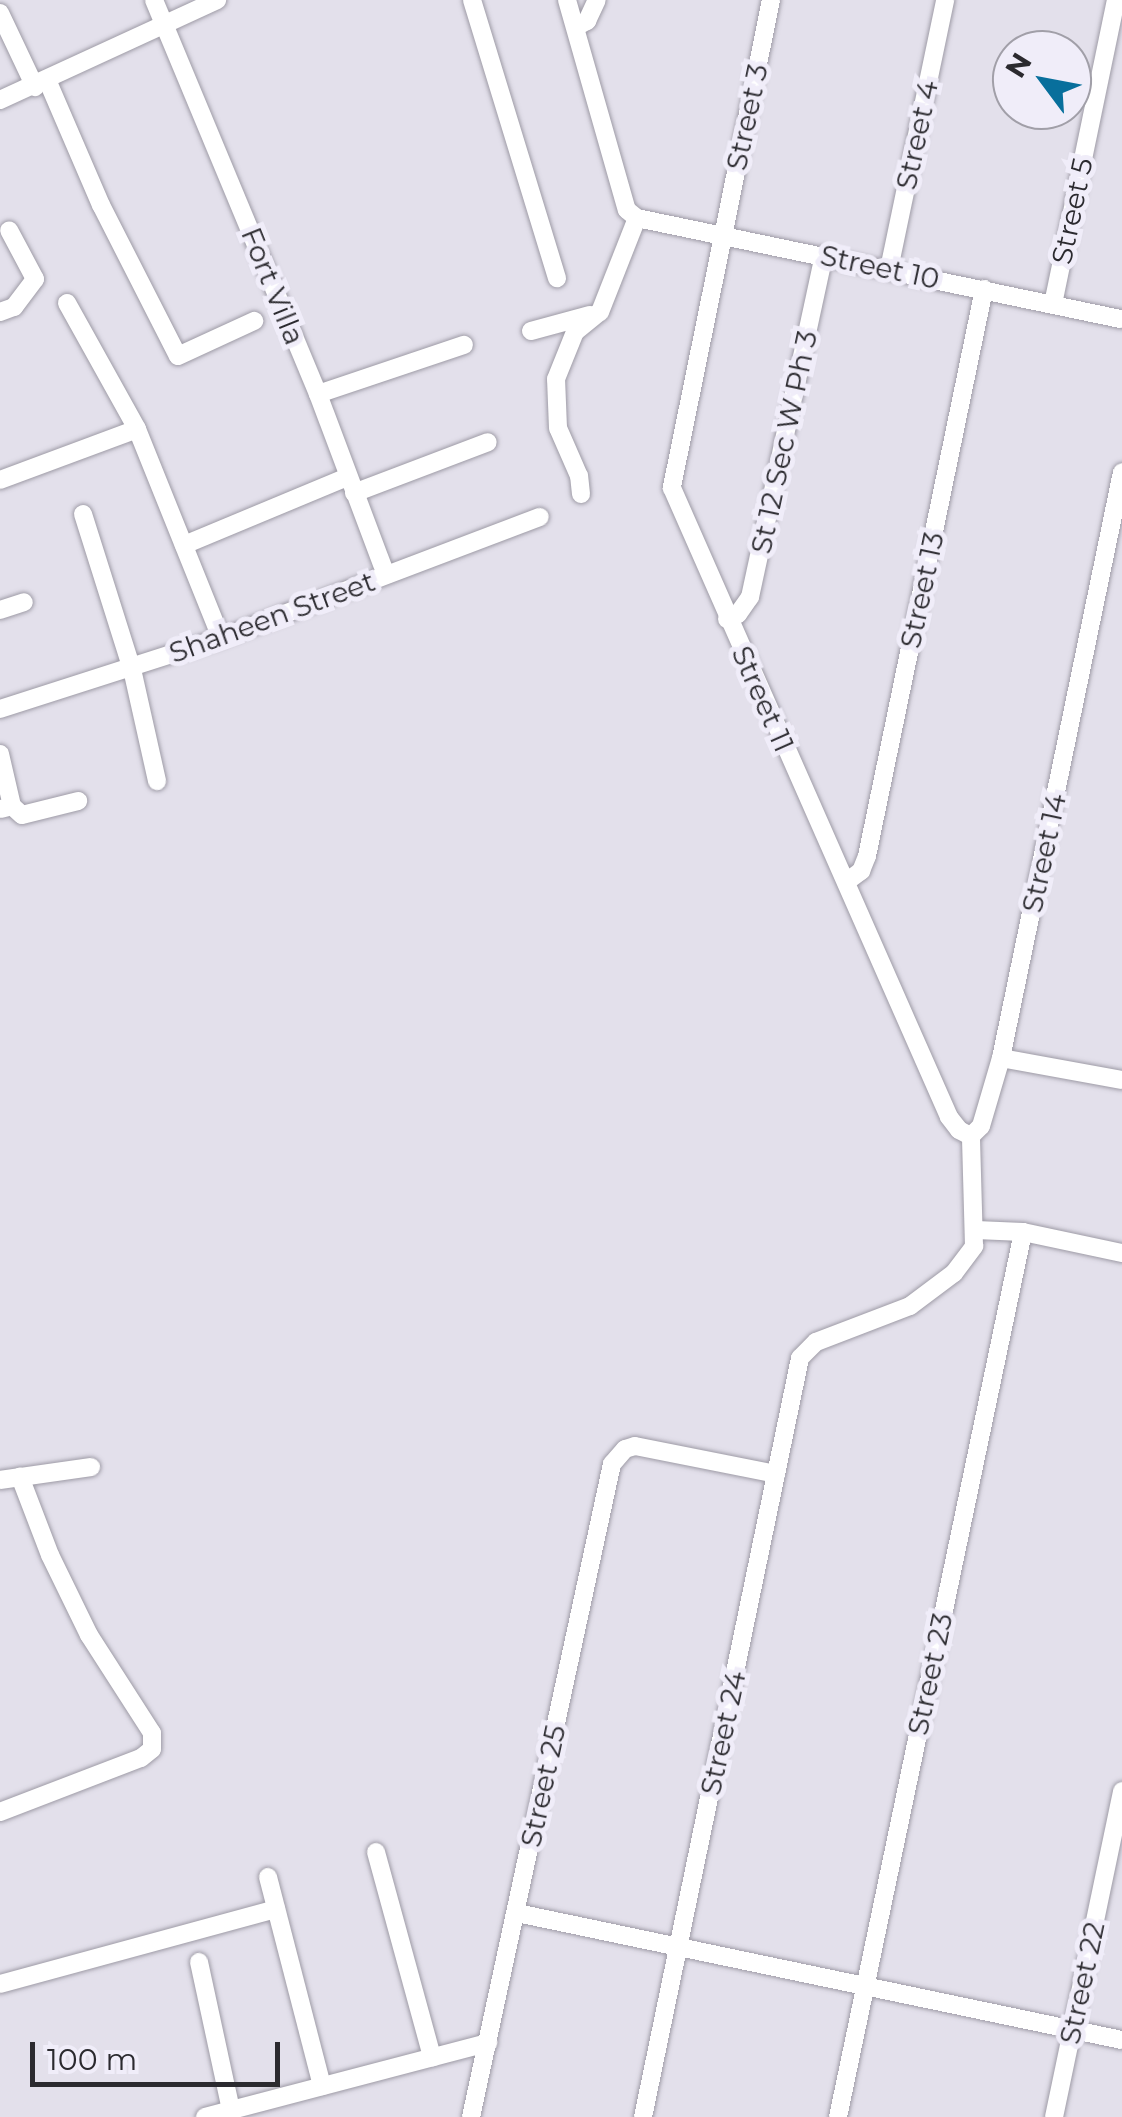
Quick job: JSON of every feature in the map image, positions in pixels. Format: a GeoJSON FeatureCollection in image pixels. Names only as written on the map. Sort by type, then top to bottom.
{"type":"FeatureCollection","features":[{"type":"Feature","properties":{"kind":"street","name":"Fort Villa"},"geometry":{"type":"LineString","coordinates":[[154,0],[318,394],[386,575]]}},
{"type":"Feature","properties":{"kind":"street"},"geometry":{"type":"LineString","coordinates":[[0,100],[166,27],[217,0]]}},
{"type":"Feature","properties":{"kind":"street"},"geometry":{"type":"LineString","coordinates":[[472,0],[557,278]]}},
{"type":"Feature","properties":{"kind":"street"},"geometry":{"type":"LineString","coordinates":[[567,0],[627,210],[637,218],[600,312],[575,332],[556,379],[558,428],[579,476],[582,494]]}},
{"type":"Feature","properties":{"kind":"street"},"geometry":{"type":"LineString","coordinates":[[576,27],[587,21],[597,0]]}},
{"type":"Feature","properties":{"kind":"street","name":"Street 3"},"geometry":{"type":"LineString","coordinates":[[722,235],[771,0]]}},
{"type":"Feature","properties":{"kind":"street","name":"Street 4"},"geometry":{"type":"LineString","coordinates":[[889,269],[946,0]]}},
{"type":"Feature","properties":{"kind":"street","name":"Street 5"},"geometry":{"type":"LineString","coordinates":[[1052,304],[1113,2]]}},
{"type":"Feature","properties":{"kind":"street"},"geometry":{"type":"LineString","coordinates":[[0,14],[42,84],[178,356],[254,321]]}},
{"type":"Feature","properties":{"kind":"street","name":"Street 10"},"geometry":{"type":"LineString","coordinates":[[637,218],[1122,319]]}},
{"type":"Feature","properties":{"kind":"street"},"geometry":{"type":"LineString","coordinates":[[7,309],[35,279],[8,230]]}},
{"type":"Feature","properties":{"kind":"street","name":"Street 11"},"geometry":{"type":"LineString","coordinates":[[722,235],[672,476],[675,500],[949,1118],[958,1130],[971,1136]]}},
{"type":"Feature","properties":{"kind":"street","name":"St 12 Sec W Ph 3"},"geometry":{"type":"LineString","coordinates":[[727,619],[738,614],[750,597],[824,255]]}},
{"type":"Feature","properties":{"kind":"street","name":"Street 13"},"geometry":{"type":"LineString","coordinates":[[846,882],[861,871],[867,856],[984,290]]}},
{"type":"Feature","properties":{"kind":"street"},"geometry":{"type":"LineString","coordinates":[[67,303],[137,429],[221,638]]}},
{"type":"Feature","properties":{"kind":"street"},"geometry":{"type":"LineString","coordinates":[[531,331],[600,312]]}},
{"type":"Feature","properties":{"kind":"street"},"geometry":{"type":"LineString","coordinates":[[318,394],[464,344]]}},
{"type":"Feature","properties":{"kind":"street"},"geometry":{"type":"LineString","coordinates":[[0,480],[137,429]]}},
{"type":"Feature","properties":{"kind":"street"},"geometry":{"type":"LineString","coordinates":[[184,545],[351,485],[488,442]]}},
{"type":"Feature","properties":{"kind":"street","name":"Street 14"},"geometry":{"type":"LineString","coordinates":[[976,1230],[971,1136],[980,1126],[1002,1058],[1122,472]]}},
{"type":"Feature","properties":{"kind":"street"},"geometry":{"type":"LineString","coordinates":[[84,514],[132,668],[157,781]]}},
{"type":"Feature","properties":{"kind":"street","name":"Shaheen Street"},"geometry":{"type":"LineString","coordinates":[[0,709],[221,638],[540,517]]}},
{"type":"Feature","properties":{"kind":"street"},"geometry":{"type":"LineString","coordinates":[[0,610],[24,602]]}},
{"type":"Feature","properties":{"kind":"street"},"geometry":{"type":"LineString","coordinates":[[0,754],[6,808],[22,815],[78,801]]}},
{"type":"Feature","properties":{"kind":"street"},"geometry":{"type":"LineString","coordinates":[[1002,1058],[1122,1080]]}},
{"type":"Feature","properties":{"kind":"street"},"geometry":{"type":"LineString","coordinates":[[976,1230],[1022,1232],[1122,1253]]}},
{"type":"Feature","properties":{"kind":"street","name":"Street 24"},"geometry":{"type":"LineString","coordinates":[[643,2117],[776,1474],[806,1350],[816,1342],[889,1317],[924,1296],[970,1256],[976,1230]]}},
{"type":"Feature","properties":{"kind":"street","name":"Street 23"},"geometry":{"type":"LineString","coordinates":[[838,2117],[1022,1232]]}},
{"type":"Feature","properties":{"kind":"street","name":"Street 25"},"geometry":{"type":"LineString","coordinates":[[471,2117],[608,1476],[616,1456],[635,1446],[776,1474]]}},
{"type":"Feature","properties":{"kind":"street"},"geometry":{"type":"LineString","coordinates":[[0,1480],[92,1467]]}},
{"type":"Feature","properties":{"kind":"street"},"geometry":{"type":"LineString","coordinates":[[0,1812],[141,1758],[152,1749],[152,1733],[89,1634],[50,1556],[20,1477]]}},
{"type":"Feature","properties":{"kind":"street","name":"Street 22"},"geometry":{"type":"LineString","coordinates":[[1054,2117],[1122,1791]]}},
{"type":"Feature","properties":{"kind":"street"},"geometry":{"type":"LineString","coordinates":[[376,1852],[432,2058]]}},
{"type":"Feature","properties":{"kind":"street"},"geometry":{"type":"LineString","coordinates":[[268,1877],[322,2086]]}},
{"type":"Feature","properties":{"kind":"street"},"geometry":{"type":"LineString","coordinates":[[0,1984],[276,1909]]}},
{"type":"Feature","properties":{"kind":"street"},"geometry":{"type":"LineString","coordinates":[[516,1912],[1122,2040]]}},
{"type":"Feature","properties":{"kind":"street"},"geometry":{"type":"LineString","coordinates":[[199,1962],[231,2110]]}},
{"type":"Feature","properties":{"kind":"street"},"geometry":{"type":"LineString","coordinates":[[204,2117],[488,2043]]}}]}
